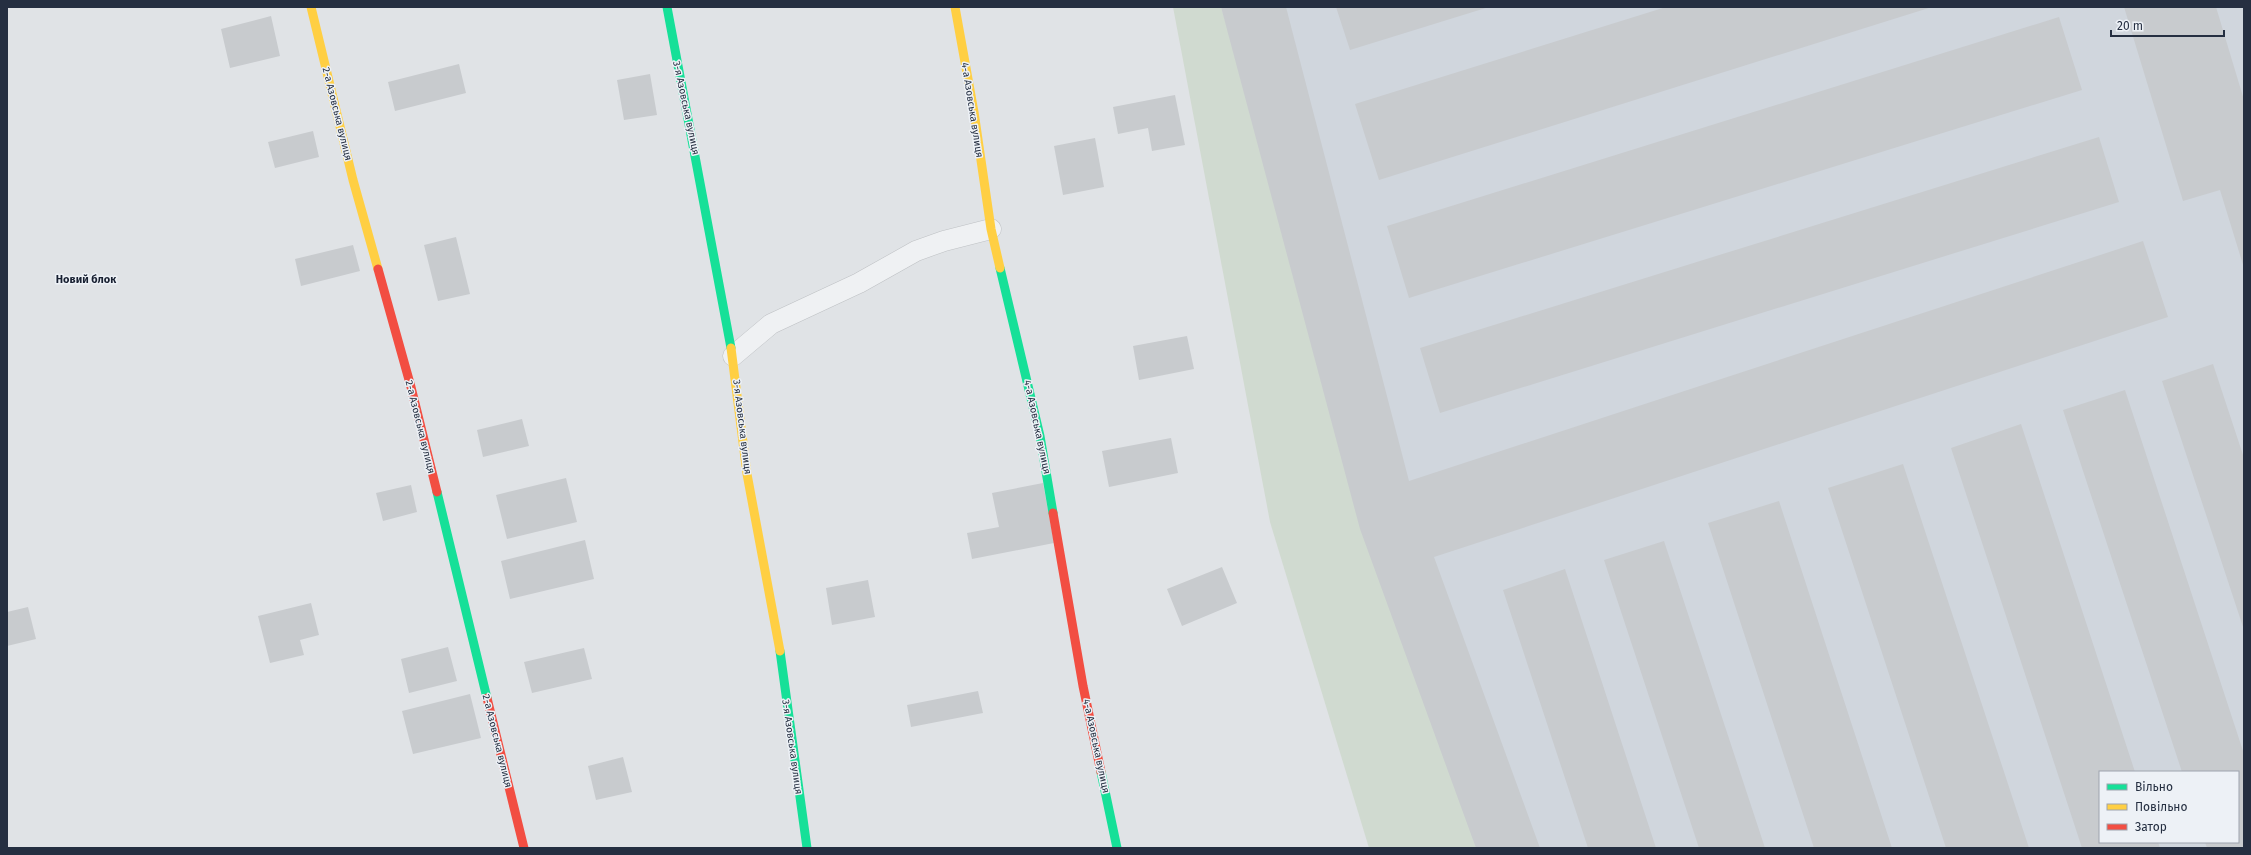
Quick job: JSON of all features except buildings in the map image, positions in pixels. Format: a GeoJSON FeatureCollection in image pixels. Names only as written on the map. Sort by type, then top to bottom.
{"type":"FeatureCollection","features":[{"type":"Feature","properties":{"kind":"street","name":"2-а Азовська вулиця"},"geometry":{"type":"LineString","coordinates":[[311,7],[353,180],[411,388],[524,848]]}},
{"type":"Feature","properties":{"kind":"street","name":"3-я Азовська вулиця"},"geometry":{"type":"LineString","coordinates":[[667,7],[733,356],[747,474],[779,646],[807,848]]}},
{"type":"Feature","properties":{"kind":"street","name":"4-а Азовська вулиця"},"geometry":{"type":"LineString","coordinates":[[955,7],[974,112],[990,230],[1040,436],[1083,686],[1117,848]]}},
{"type":"Feature","properties":{"kind":"lane"},"geometry":{"type":"LineString","coordinates":[[733,356],[771,324],[859,283],[916,251],[958,237],[990,230]]}},
{"type":"Feature","properties":{"kind":"shaded area"},"geometry":{"type":"Polygon","coordinates":[[[1173,7],[1221,7],[1476,848],[1369,848],[1270,522],[1173,7]]]}},
{"type":"Feature","properties":{"kind":"shaded area"},"geometry":{"type":"Polygon","coordinates":[[[1221,7],[2244,7],[2244,848],[1476,848],[1221,7]]]}},
{"type":"Feature","properties":{"kind":"traffic: fast"},"geometry":{"type":"LineString","coordinates":[[667,7],[731,348]]}},
{"type":"Feature","properties":{"kind":"traffic: fast"},"geometry":{"type":"LineString","coordinates":[[1000,268],[1040,436],[1053,513]]}},
{"type":"Feature","properties":{"kind":"traffic: fast"},"geometry":{"type":"LineString","coordinates":[[437,492],[487,698]]}},
{"type":"Feature","properties":{"kind":"traffic: fast"},"geometry":{"type":"LineString","coordinates":[[780,651],[807,848]]}},
{"type":"Feature","properties":{"kind":"traffic: fast"},"geometry":{"type":"LineString","coordinates":[[1101,772],[1117,848]]}},
{"type":"Feature","properties":{"kind":"traffic: slow"},"geometry":{"type":"LineString","coordinates":[[311,7],[353,180],[378,269]]}},
{"type":"Feature","properties":{"kind":"traffic: slow"},"geometry":{"type":"LineString","coordinates":[[955,7],[974,112],[991,229],[1000,268]]}},
{"type":"Feature","properties":{"kind":"traffic: slow"},"geometry":{"type":"LineString","coordinates":[[731,348],[747,474],[780,651]]}},
{"type":"Feature","properties":{"kind":"traffic: jam"},"geometry":{"type":"LineString","coordinates":[[378,269],[411,387],[437,492]]}},
{"type":"Feature","properties":{"kind":"traffic: jam"},"geometry":{"type":"LineString","coordinates":[[1053,513],[1083,686],[1101,772]]}},
{"type":"Feature","properties":{"kind":"traffic: jam"},"geometry":{"type":"LineString","coordinates":[[487,698],[524,848]]}},
{"type":"Feature","properties":{"kind":"district","name":"Новий блок"},"geometry":{"type":"Point","coordinates":[86,279]}}]}
